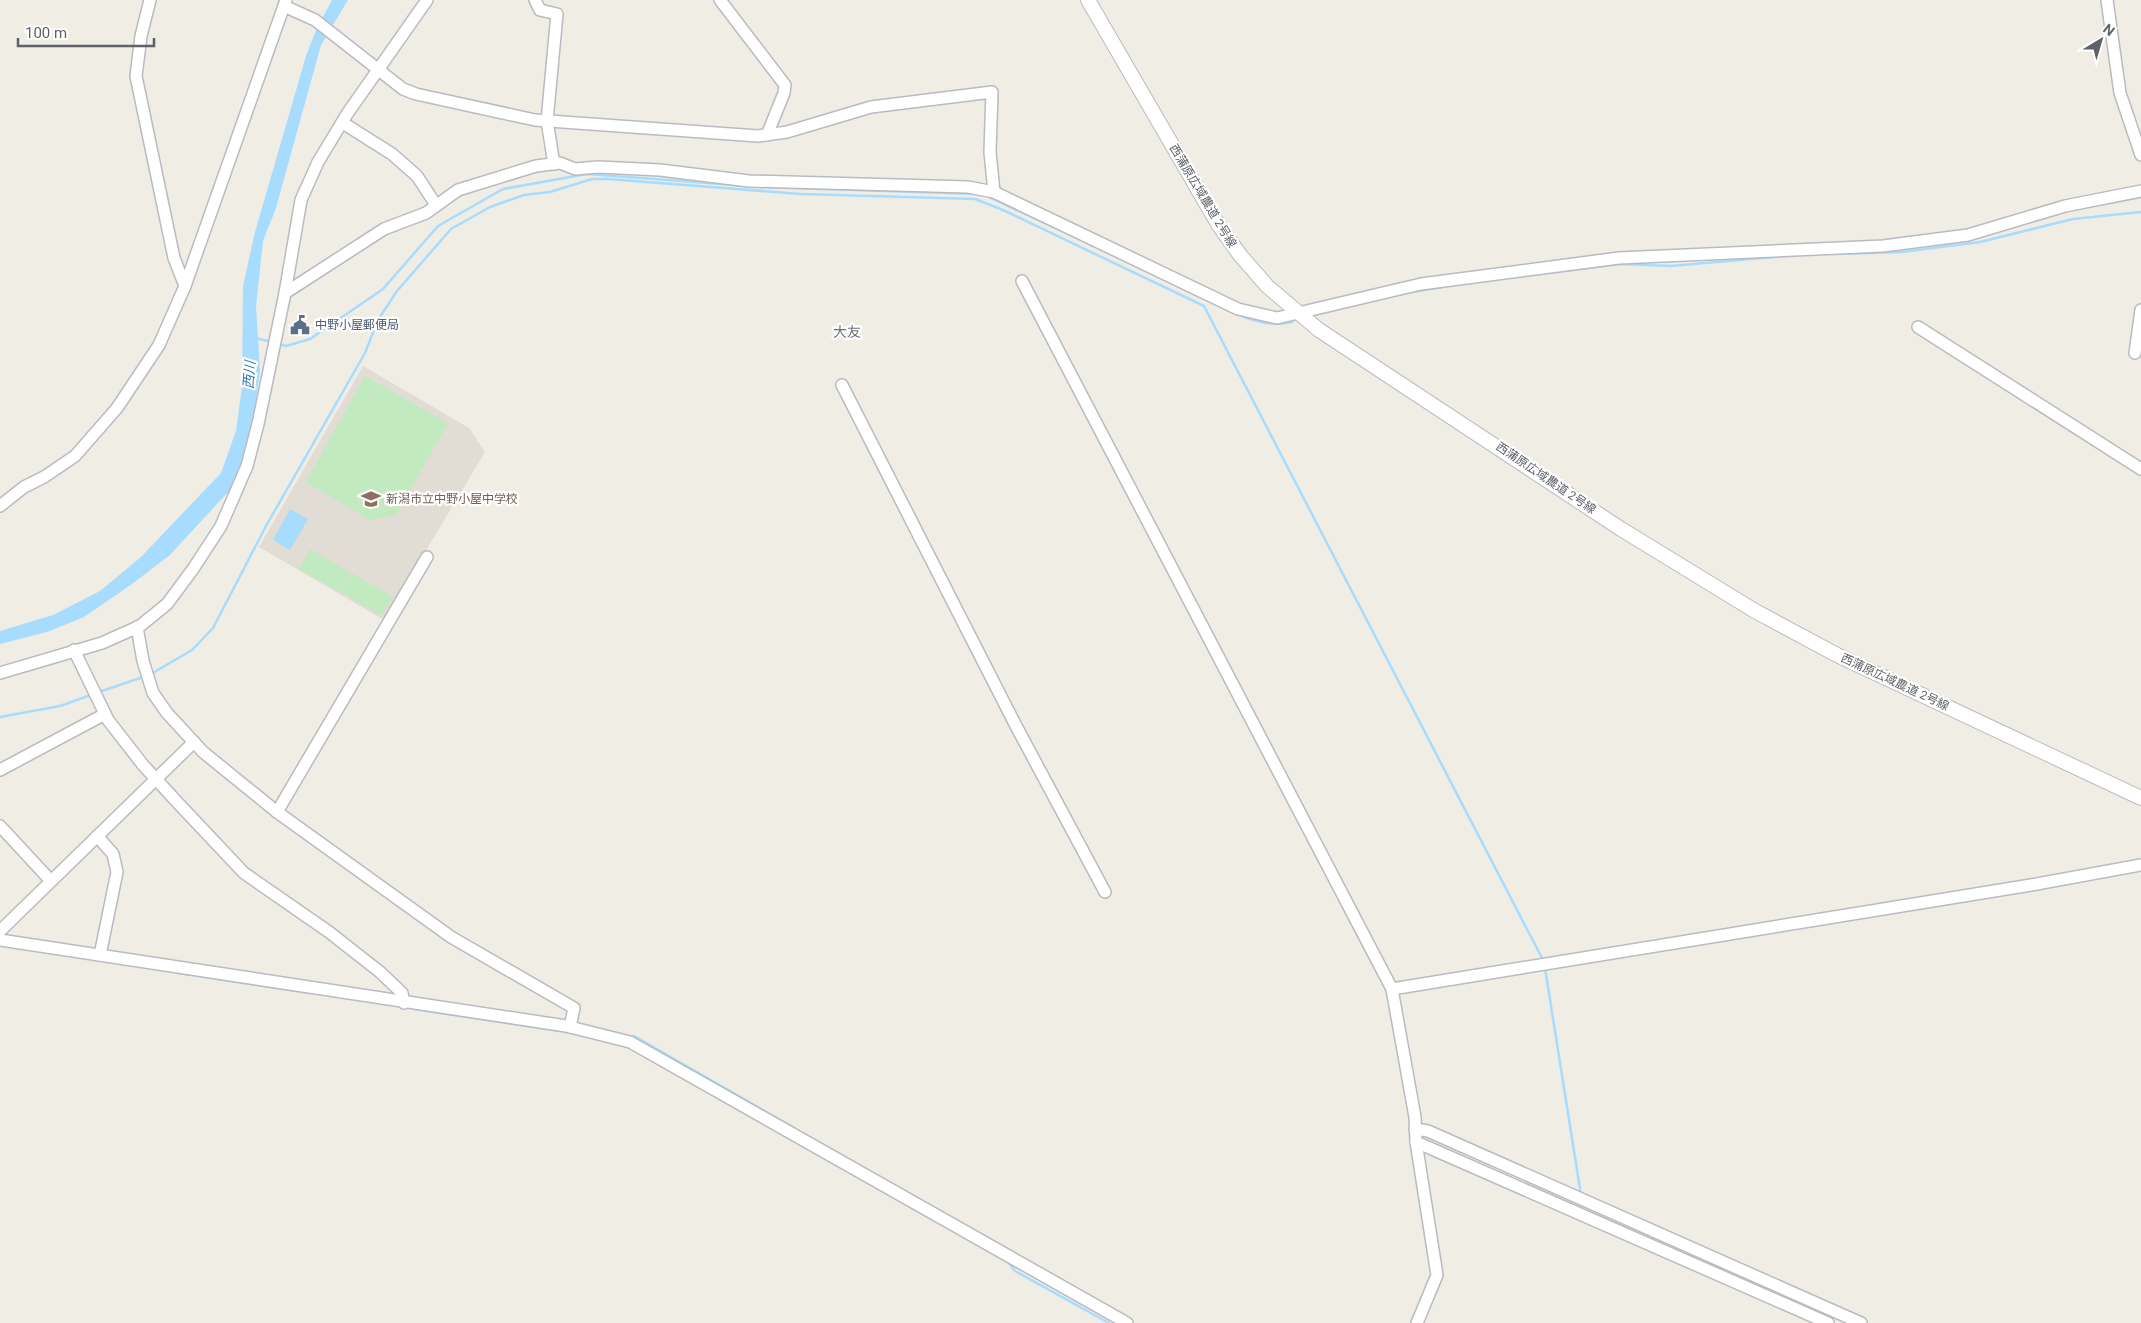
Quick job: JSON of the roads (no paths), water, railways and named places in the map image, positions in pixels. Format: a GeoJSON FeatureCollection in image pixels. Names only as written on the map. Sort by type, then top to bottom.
{"type":"FeatureCollection","features":[{"type":"Feature","properties":{"kind":"street"},"geometry":{"type":"LineString","coordinates":[[150,0],[141,36],[136,76],[174,258],[186,286]]}},
{"type":"Feature","properties":{"kind":"street"},"geometry":{"type":"LineString","coordinates":[[0,673],[102,643],[137,628],[167,604],[221,526],[238,489],[258,424],[285,293],[301,200],[318,162],[377,71],[427,0]]}},
{"type":"Feature","properties":{"kind":"street"},"geometry":{"type":"LineString","coordinates":[[534,0],[540,10],[557,14],[548,121],[554,164]]}},
{"type":"Feature","properties":{"kind":"street"},"geometry":{"type":"LineString","coordinates":[[720,0],[782,78],[785,85],[767,135]]}},
{"type":"Feature","properties":{"kind":"street","name":"西蒲原広域農道 2号線"},"geometry":{"type":"LineString","coordinates":[[1088,0],[1218,224],[1240,255],[1297,314],[1318,330],[1621,529],[1755,612],[1853,663],[2141,798]]}},
{"type":"Feature","properties":{"kind":"street"},"geometry":{"type":"LineString","coordinates":[[2107,0],[2120,93],[2141,155]]}},
{"type":"Feature","properties":{"kind":"street"},"geometry":{"type":"LineString","coordinates":[[0,506],[24,487],[44,477],[75,456],[117,408],[159,344],[186,286],[285,3],[338,36],[377,71],[403,89],[416,94],[548,121],[732,135],[767,135],[787,132],[871,107],[992,92],[990,152],[994,192]]}},
{"type":"Feature","properties":{"kind":"street"},"geometry":{"type":"LineString","coordinates":[[343,123],[392,154],[417,176],[436,205]]}},
{"type":"Feature","properties":{"kind":"street"},"geometry":{"type":"LineString","coordinates":[[285,293],[384,229],[426,213],[458,190],[536,166],[560,163],[575,169],[660,170],[749,181],[968,187],[994,192],[1238,310],[1277,318],[1421,284],[1609,259],[1883,246],[1968,234],[2065,206],[2141,192]]}},
{"type":"Feature","properties":{"kind":"street"},"geometry":{"type":"LineString","coordinates":[[1022,281],[1392,989],[1437,1275],[1417,1323]]}},
{"type":"Feature","properties":{"kind":"street"},"geometry":{"type":"LineString","coordinates":[[2135,353],[2141,310]]}},
{"type":"Feature","properties":{"kind":"street"},"geometry":{"type":"LineString","coordinates":[[1918,327],[2141,468]]}},
{"type":"Feature","properties":{"kind":"street"},"geometry":{"type":"LineString","coordinates":[[842,385],[1011,715],[1105,892]]}},
{"type":"Feature","properties":{"kind":"street"},"geometry":{"type":"LineString","coordinates":[[277,812],[427,557]]}},
{"type":"Feature","properties":{"kind":"street"},"geometry":{"type":"LineString","coordinates":[[137,628],[143,661],[153,693],[167,713],[203,752],[277,812],[451,937],[574,1008],[570,1027]]}},
{"type":"Feature","properties":{"kind":"street"},"geometry":{"type":"LineString","coordinates":[[74,650],[105,714],[156,779],[244,873],[330,932],[380,972],[402,993],[404,1003]]}},
{"type":"Feature","properties":{"kind":"street"},"geometry":{"type":"LineString","coordinates":[[0,770],[105,714]]}},
{"type":"Feature","properties":{"kind":"street"},"geometry":{"type":"LineString","coordinates":[[0,932],[194,742]]}},
{"type":"Feature","properties":{"kind":"street"},"geometry":{"type":"LineString","coordinates":[[0,826],[51,881]]}},
{"type":"Feature","properties":{"kind":"street"},"geometry":{"type":"LineString","coordinates":[[97,836],[114,854],[117,872],[100,955]]}},
{"type":"Feature","properties":{"kind":"street"},"geometry":{"type":"LineString","coordinates":[[1392,989],[2031,885],[2141,865]]}},
{"type":"Feature","properties":{"kind":"street"},"geometry":{"type":"LineString","coordinates":[[0,940],[570,1027],[630,1042],[1127,1323]]}},
{"type":"Feature","properties":{"kind":"street"},"geometry":{"type":"LineString","coordinates":[[1415,1129],[1428,1132],[1861,1323]]}},
{"type":"Feature","properties":{"kind":"street"},"geometry":{"type":"LineString","coordinates":[[1416,1142],[1828,1323]]}},
{"type":"Feature","properties":{"kind":"water","name":"西川"},"geometry":{"type":"Polygon","coordinates":[[[332,0],[348,0],[321,45],[276,208],[263,241],[256,307],[260,371],[254,416],[242,465],[230,490],[170,555],[84,617],[47,632],[0,644],[0,631],[53,615],[100,591],[141,557],[221,473],[236,431],[242,387],[243,286],[255,232],[306,56],[316,30],[332,0]]]}},
{"type":"Feature","properties":{"kind":"water"},"geometry":{"type":"Polygon","coordinates":[[[290,509],[308,519],[290,550],[273,540],[290,509]]]}},
{"type":"Feature","properties":{"kind":"waterway"},"geometry":{"type":"LineString","coordinates":[[277,343],[286,346],[310,339],[383,289],[438,226],[503,189],[587,174],[762,187],[979,194]]}},
{"type":"Feature","properties":{"kind":"waterway"},"geometry":{"type":"LineString","coordinates":[[151,674],[192,650],[213,628],[266,526],[365,353],[378,320],[397,291],[451,229],[490,207],[524,195],[550,192],[592,179],[801,194],[975,199],[1003,210],[1204,306],[1543,960]]}},
{"type":"Feature","properties":{"kind":"waterway"},"geometry":{"type":"LineString","coordinates":[[989,197],[1109,253]]}},
{"type":"Feature","properties":{"kind":"waterway"},"geometry":{"type":"LineString","coordinates":[[1834,254],[1902,252],[1980,242],[2073,219],[2141,212]]}},
{"type":"Feature","properties":{"kind":"waterway"},"geometry":{"type":"LineString","coordinates":[[1491,280],[1620,264],[1671,266],[1796,255]]}},
{"type":"Feature","properties":{"kind":"waterway"},"geometry":{"type":"LineString","coordinates":[[1412,292],[1443,287]]}},
{"type":"Feature","properties":{"kind":"waterway"},"geometry":{"type":"LineString","coordinates":[[1217,305],[1235,314],[1254,320],[1273,324],[1292,322]]}},
{"type":"Feature","properties":{"kind":"waterway"},"geometry":{"type":"LineString","coordinates":[[256,338],[272,342]]}},
{"type":"Feature","properties":{"kind":"waterway"},"geometry":{"type":"LineString","coordinates":[[99,692],[143,677]]}},
{"type":"Feature","properties":{"kind":"waterway"},"geometry":{"type":"LineString","coordinates":[[0,717],[60,706],[91,695]]}},
{"type":"Feature","properties":{"kind":"waterway"},"geometry":{"type":"LineString","coordinates":[[1545,968],[1581,1195]]}},
{"type":"Feature","properties":{"kind":"waterway"},"geometry":{"type":"LineString","coordinates":[[179,973],[310,993]]}},
{"type":"Feature","properties":{"kind":"waterway"},"geometry":{"type":"LineString","coordinates":[[414,1009],[567,1032]]}},
{"type":"Feature","properties":{"kind":"waterway"},"geometry":{"type":"LineString","coordinates":[[629,1037],[634,1036],[794,1128]]}},
{"type":"Feature","properties":{"kind":"waterway"},"geometry":{"type":"LineString","coordinates":[[1006,1259],[1015,1271],[1109,1323]]}},
{"type":"Feature","properties":{"kind":"place","name":"中野小屋郵便局"},"geometry":{"type":"Point","coordinates":[300,325]}},
{"type":"Feature","properties":{"kind":"place","name":"新潟市立中野小屋中学校"},"geometry":{"type":"Point","coordinates":[371,499]}},
{"type":"Feature","properties":{"kind":"district","name":"大友"},"geometry":{"type":"Point","coordinates":[847,332]}}]}
